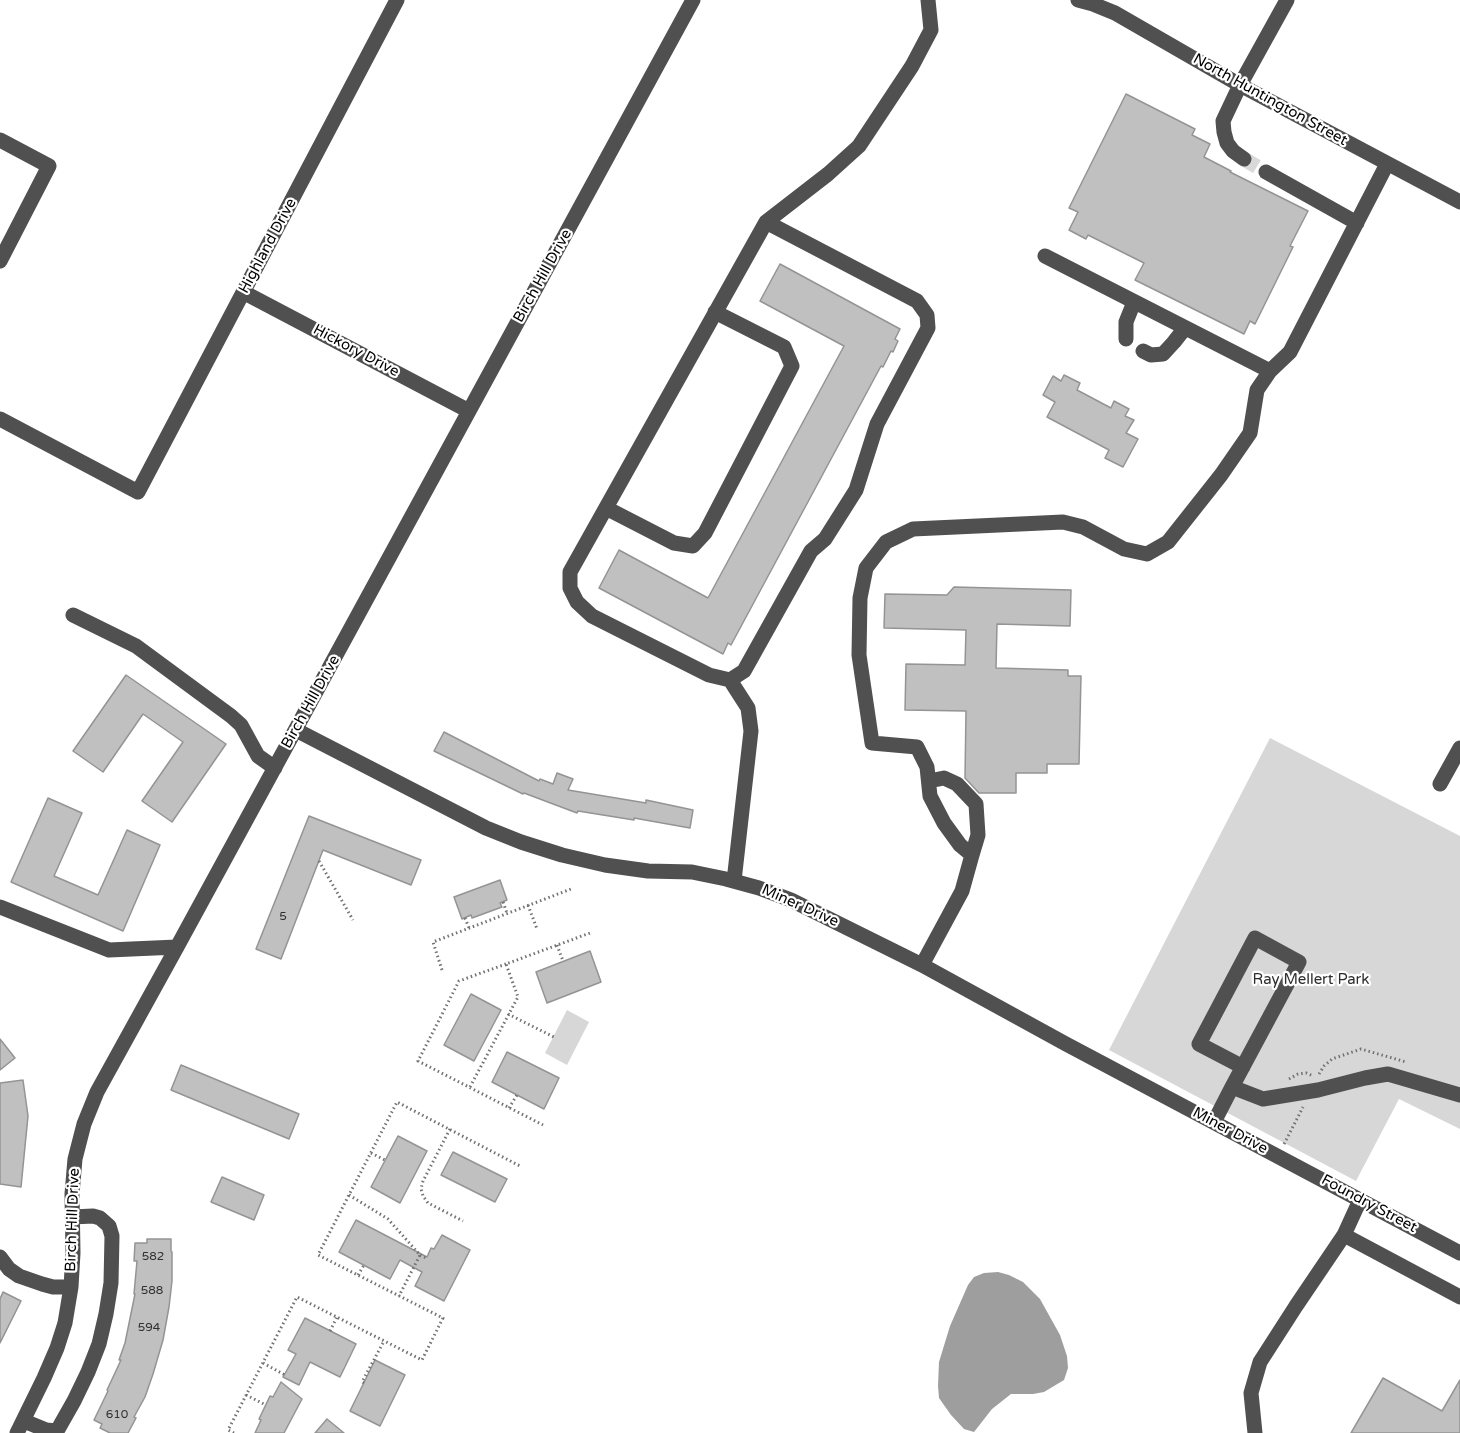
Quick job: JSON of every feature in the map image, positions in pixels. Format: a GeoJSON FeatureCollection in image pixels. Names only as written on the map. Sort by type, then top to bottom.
{"type":"FeatureCollection","features":[{"type":"Feature","properties":{"kind":"street","name":"Highland Drive"},"geometry":{"type":"LineString","coordinates":[[0,419],[138,492],[398,0]]}},
{"type":"Feature","properties":{"kind":"street","name":"Birch Hill Drive"},"geometry":{"type":"LineString","coordinates":[[20,1427],[57,1348],[65,1323],[71,1287],[72,1194],[75,1159],[84,1124],[97,1092],[693,0]]}},
{"type":"Feature","properties":{"kind":"street"},"geometry":{"type":"LineString","coordinates":[[734,881],[751,731],[748,708],[730,680],[709,675],[592,616],[577,602],[570,588],[570,572],[766,222],[828,174],[859,146],[912,66],[931,30],[928,0]]}},
{"type":"Feature","properties":{"kind":"street","name":"North Huntington Street"},"geometry":{"type":"LineString","coordinates":[[1078,0],[1115,13],[1240,85],[1460,202]]}},
{"type":"Feature","properties":{"kind":"street"},"geometry":{"type":"LineString","coordinates":[[1244,159],[1227,143],[1224,121],[1240,85],[1287,0]]}},
{"type":"Feature","properties":{"kind":"street"},"geometry":{"type":"LineString","coordinates":[[0,140],[49,166],[0,261]]}},
{"type":"Feature","properties":{"kind":"street"},"geometry":{"type":"LineString","coordinates":[[972,855],[960,845],[944,823],[930,796],[927,767],[917,747],[872,743],[859,655],[860,598],[866,568],[886,543],[913,529],[1064,522],[1083,527],[1124,549],[1147,554],[1168,542],[1221,475],[1250,433],[1257,390],[1270,371],[1290,352],[1387,164]]}},
{"type":"Feature","properties":{"kind":"street"},"geometry":{"type":"LineString","coordinates":[[1266,172],[1357,223]]}},
{"type":"Feature","properties":{"kind":"street"},"geometry":{"type":"LineString","coordinates":[[730,680],[744,671],[811,551],[825,539],[856,490],[877,424],[928,328],[927,315],[916,301],[766,222]]}},
{"type":"Feature","properties":{"kind":"street"},"geometry":{"type":"LineString","coordinates":[[1045,256],[1270,371]]}},
{"type":"Feature","properties":{"kind":"street","name":"Hickory Drive"},"geometry":{"type":"LineString","coordinates":[[243,292],[469,411]]}},
{"type":"Feature","properties":{"kind":"street"},"geometry":{"type":"LineString","coordinates":[[1126,339],[1126,322],[1134,302]]}},
{"type":"Feature","properties":{"kind":"street"},"geometry":{"type":"LineString","coordinates":[[606,508],[674,543],[693,546],[705,533],[792,366],[784,347],[715,312]]}},
{"type":"Feature","properties":{"kind":"street"},"geometry":{"type":"LineString","coordinates":[[1143,351],[1151,355],[1163,354],[1185,328]]}},
{"type":"Feature","properties":{"kind":"street"},"geometry":{"type":"LineString","coordinates":[[73,615],[136,646],[231,716],[241,725],[258,756],[275,768]]}},
{"type":"Feature","properties":{"kind":"street","name":"Miner Drive"},"geometry":{"type":"LineString","coordinates":[[296,730],[486,828],[521,842],[605,865],[692,872],[734,881],[791,900],[922,965],[1278,1156]]}},
{"type":"Feature","properties":{"kind":"street"},"geometry":{"type":"LineString","coordinates":[[1440,784],[1460,748]]}},
{"type":"Feature","properties":{"kind":"street"},"geometry":{"type":"LineString","coordinates":[[922,965],[962,891],[978,835],[976,804],[957,784],[944,778],[928,781]]}},
{"type":"Feature","properties":{"kind":"street"},"geometry":{"type":"LineString","coordinates":[[0,907],[109,950],[177,947]]}},
{"type":"Feature","properties":{"kind":"street"},"geometry":{"type":"LineString","coordinates":[[1214,1122],[1299,962],[1255,938],[1199,1044],[1243,1067]]}},
{"type":"Feature","properties":{"kind":"street"},"geometry":{"type":"LineString","coordinates":[[1232,1087],[1263,1099],[1318,1090],[1388,1074],[1460,1095]]}},
{"type":"Feature","properties":{"kind":"street","name":"Foundry Street"},"geometry":{"type":"LineString","coordinates":[[1278,1156],[1460,1253]]}},
{"type":"Feature","properties":{"kind":"street"},"geometry":{"type":"LineString","coordinates":[[1254,1433],[1251,1393],[1260,1362],[1344,1235],[1360,1200]]}},
{"type":"Feature","properties":{"kind":"street"},"geometry":{"type":"LineString","coordinates":[[20,1427],[57,1431],[74,1401],[99,1344],[111,1283],[112,1236],[110,1226],[100,1218],[93,1216],[72,1217]]}},
{"type":"Feature","properties":{"kind":"street"},"geometry":{"type":"LineString","coordinates":[[1344,1235],[1460,1298]]}},
{"type":"Feature","properties":{"kind":"street"},"geometry":{"type":"LineString","coordinates":[[0,1257],[9,1269],[25,1278],[53,1287],[71,1287]]}},
{"type":"Feature","properties":{"kind":"path"},"geometry":{"type":"LineString","coordinates":[[319,861],[353,920]]}},
{"type":"Feature","properties":{"kind":"path"},"geometry":{"type":"LineString","coordinates":[[442,970],[434,942],[570,889]]}},
{"type":"Feature","properties":{"kind":"path"},"geometry":{"type":"LineString","coordinates":[[503,902],[507,913]]}},
{"type":"Feature","properties":{"kind":"path"},"geometry":{"type":"LineString","coordinates":[[528,905],[537,929]]}},
{"type":"Feature","properties":{"kind":"path"},"geometry":{"type":"LineString","coordinates":[[465,918],[469,928]]}},
{"type":"Feature","properties":{"kind":"path"},"geometry":{"type":"LineString","coordinates":[[543,1125],[418,1061],[459,981],[590,933]]}},
{"type":"Feature","properties":{"kind":"path"},"geometry":{"type":"LineString","coordinates":[[557,945],[563,961]]}},
{"type":"Feature","properties":{"kind":"path"},"geometry":{"type":"LineString","coordinates":[[470,1087],[518,997],[506,964]]}},
{"type":"Feature","properties":{"kind":"path"},"geometry":{"type":"LineString","coordinates":[[508,1014],[554,1037]]}},
{"type":"Feature","properties":{"kind":"path"},"geometry":{"type":"LineString","coordinates":[[1289,1079],[1306,1073],[1318,1077]]}},
{"type":"Feature","properties":{"kind":"path"},"geometry":{"type":"LineString","coordinates":[[509,1108],[517,1095]]}},
{"type":"Feature","properties":{"kind":"path"},"geometry":{"type":"LineString","coordinates":[[234,1433],[228,1430],[297,1296],[422,1360],[443,1318],[318,1255],[397,1102],[520,1166]]}},
{"type":"Feature","properties":{"kind":"path"},"geometry":{"type":"LineString","coordinates":[[450,1129],[421,1189],[428,1203],[463,1221]]}},
{"type":"Feature","properties":{"kind":"path"},"geometry":{"type":"LineString","coordinates":[[371,1153],[385,1160]]}},
{"type":"Feature","properties":{"kind":"path"},"geometry":{"type":"LineString","coordinates":[[349,1195],[388,1219],[420,1255],[426,1258]]}},
{"type":"Feature","properties":{"kind":"path"},"geometry":{"type":"LineString","coordinates":[[399,1296],[420,1255]]}},
{"type":"Feature","properties":{"kind":"path"},"geometry":{"type":"LineString","coordinates":[[358,1275],[364,1265]]}},
{"type":"Feature","properties":{"kind":"path"},"geometry":{"type":"LineString","coordinates":[[330,1331],[337,1317]]}},
{"type":"Feature","properties":{"kind":"path"},"geometry":{"type":"LineString","coordinates":[[364,1383],[362,1382],[384,1341]]}},
{"type":"Feature","properties":{"kind":"path"},"geometry":{"type":"LineString","coordinates":[[263,1363],[285,1375]]}},
{"type":"Feature","properties":{"kind":"path"},"geometry":{"type":"LineString","coordinates":[[246,1395],[266,1405]]}},
{"type":"Feature","properties":{"kind":"green space","name":"Ray Mellert Park"},"geometry":{"type":"Polygon","coordinates":[[[1270,738],[1460,836],[1460,1129],[1399,1099],[1356,1181],[1109,1050],[1270,738]]]}},
{"type":"Feature","properties":{"kind":"green space"},"geometry":{"type":"Polygon","coordinates":[[[567,1010],[589,1022],[567,1065],[545,1053],[567,1010]]]}},
{"type":"Feature","properties":{"kind":"shaded area"},"geometry":{"type":"Polygon","coordinates":[[[998,1272],[1023,1282],[1040,1299],[1060,1335],[1067,1356],[1068,1368],[1064,1380],[1044,1392],[1011,1394],[992,1409],[974,1432],[964,1429],[939,1398],[939,1362],[950,1326],[968,1285],[974,1277],[984,1273],[998,1272]]]}},
{"type":"Feature","properties":{"kind":"building"},"geometry":{"type":"Polygon","coordinates":[[[1126,94],[1195,129],[1192,135],[1210,144],[1204,157],[1308,211],[1255,324],[1250,321],[1244,334],[1135,280],[1144,263],[1088,235],[1086,239],[1069,230],[1078,212],[1069,208],[1126,94]]]}},
{"type":"Feature","properties":{"kind":"building"},"geometry":{"type":"Polygon","coordinates":[[[780,264],[900,329],[895,339],[898,341],[893,352],[891,351],[883,367],[881,366],[731,645],[728,643],[723,654],[599,588],[619,550],[708,598],[844,346],[760,301],[780,264]]]}},
{"type":"Feature","properties":{"kind":"building"},"geometry":{"type":"Polygon","coordinates":[[[1064,375],[1080,383],[1077,390],[1111,408],[1114,401],[1129,409],[1125,416],[1134,420],[1126,433],[1138,439],[1123,467],[1105,458],[1109,450],[1047,417],[1055,402],[1043,395],[1053,376],[1061,381],[1064,375]]]}},
{"type":"Feature","properties":{"kind":"building"},"geometry":{"type":"Polygon","coordinates":[[[954,587],[1071,590],[1070,626],[997,624],[996,668],[1068,670],[1068,676],[1081,676],[1079,764],[1047,764],[1047,773],[1016,773],[1016,793],[979,793],[965,778],[966,711],[905,710],[906,664],[965,665],[966,630],[884,628],[885,594],[947,595],[954,587]]]}},
{"type":"Feature","properties":{"kind":"building"},"geometry":{"type":"Polygon","coordinates":[[[126,675],[226,744],[172,822],[142,801],[183,742],[143,714],[103,772],[73,751],[126,675]]]}},
{"type":"Feature","properties":{"kind":"building"},"geometry":{"type":"Polygon","coordinates":[[[444,732],[539,781],[540,779],[553,784],[557,773],[573,779],[568,790],[646,803],[646,800],[693,810],[690,828],[634,818],[634,820],[578,811],[577,813],[523,794],[434,751],[444,732]]]}},
{"type":"Feature","properties":{"kind":"building"},"geometry":{"type":"Polygon","coordinates":[[[48,798],[82,813],[54,876],[98,895],[127,830],[160,845],[123,931],[11,882],[48,798]]]}},
{"type":"Feature","properties":{"kind":"building"},"geometry":{"type":"Polygon","coordinates":[[[309,816],[421,860],[411,885],[323,850],[281,959],[256,949],[309,816]]]}},
{"type":"Feature","properties":{"kind":"building"},"geometry":{"type":"Polygon","coordinates":[[[500,880],[507,900],[500,903],[502,907],[472,918],[471,915],[462,919],[454,897],[500,880]]]}},
{"type":"Feature","properties":{"kind":"building"},"geometry":{"type":"Polygon","coordinates":[[[590,951],[601,982],[547,1003],[536,972],[590,951]]]}},
{"type":"Feature","properties":{"kind":"building"},"geometry":{"type":"Polygon","coordinates":[[[471,994],[501,1010],[474,1061],[444,1045],[471,994]]]}},
{"type":"Feature","properties":{"kind":"building"},"geometry":{"type":"Polygon","coordinates":[[[0,1039],[15,1058],[0,1070],[0,1039]]]}},
{"type":"Feature","properties":{"kind":"building"},"geometry":{"type":"Polygon","coordinates":[[[507,1052],[559,1078],[544,1109],[492,1082],[507,1052]]]}},
{"type":"Feature","properties":{"kind":"building"},"geometry":{"type":"Polygon","coordinates":[[[181,1065],[299,1114],[289,1139],[171,1090],[181,1065]]]}},
{"type":"Feature","properties":{"kind":"building"},"geometry":{"type":"Polygon","coordinates":[[[23,1080],[28,1116],[21,1187],[0,1184],[0,1083],[23,1080]]]}},
{"type":"Feature","properties":{"kind":"building"},"geometry":{"type":"Polygon","coordinates":[[[398,1136],[427,1151],[400,1203],[371,1187],[398,1136]]]}},
{"type":"Feature","properties":{"kind":"building"},"geometry":{"type":"Polygon","coordinates":[[[453,1152],[507,1179],[495,1202],[441,1175],[453,1152]]]}},
{"type":"Feature","properties":{"kind":"building"},"geometry":{"type":"Polygon","coordinates":[[[222,1177],[264,1195],[254,1220],[211,1202],[222,1177]]]}},
{"type":"Feature","properties":{"kind":"building"},"geometry":{"type":"Polygon","coordinates":[[[356,1220],[427,1257],[442,1235],[470,1250],[444,1301],[415,1286],[422,1272],[400,1260],[390,1279],[339,1252],[356,1220]]]}},
{"type":"Feature","properties":{"kind":"building"},"geometry":{"type":"Polygon","coordinates":[[[147,1239],[171,1239],[172,1281],[163,1340],[145,1397],[128,1433],[110,1433],[100,1428],[102,1424],[94,1420],[121,1360],[119,1360],[125,1343],[135,1294],[137,1261],[134,1261],[135,1243],[147,1243],[147,1239]]]}},
{"type":"Feature","properties":{"kind":"building"},"geometry":{"type":"Polygon","coordinates":[[[3,1292],[21,1301],[0,1343],[0,1299],[3,1292]]]}},
{"type":"Feature","properties":{"kind":"building"},"geometry":{"type":"Polygon","coordinates":[[[305,1318],[356,1344],[340,1377],[310,1362],[299,1385],[283,1377],[296,1354],[288,1350],[305,1318]]]}},
{"type":"Feature","properties":{"kind":"building"},"geometry":{"type":"Polygon","coordinates":[[[375,1360],[405,1375],[380,1426],[350,1411],[375,1360]]]}},
{"type":"Feature","properties":{"kind":"building"},"geometry":{"type":"Polygon","coordinates":[[[1383,1378],[1442,1411],[1460,1380],[1460,1433],[1351,1433],[1383,1378]]]}},
{"type":"Feature","properties":{"kind":"building"},"geometry":{"type":"Polygon","coordinates":[[[281,1382],[302,1399],[284,1433],[255,1433],[270,1396],[273,1397],[281,1382]]]}},
{"type":"Feature","properties":{"kind":"building"},"geometry":{"type":"Polygon","coordinates":[[[327,1419],[344,1433],[315,1433],[327,1419]]]}},
{"type":"Feature","properties":{"kind":"tunnel"},"geometry":{"type":"LineString","coordinates":[[1244,159],[1266,172]]}}]}
